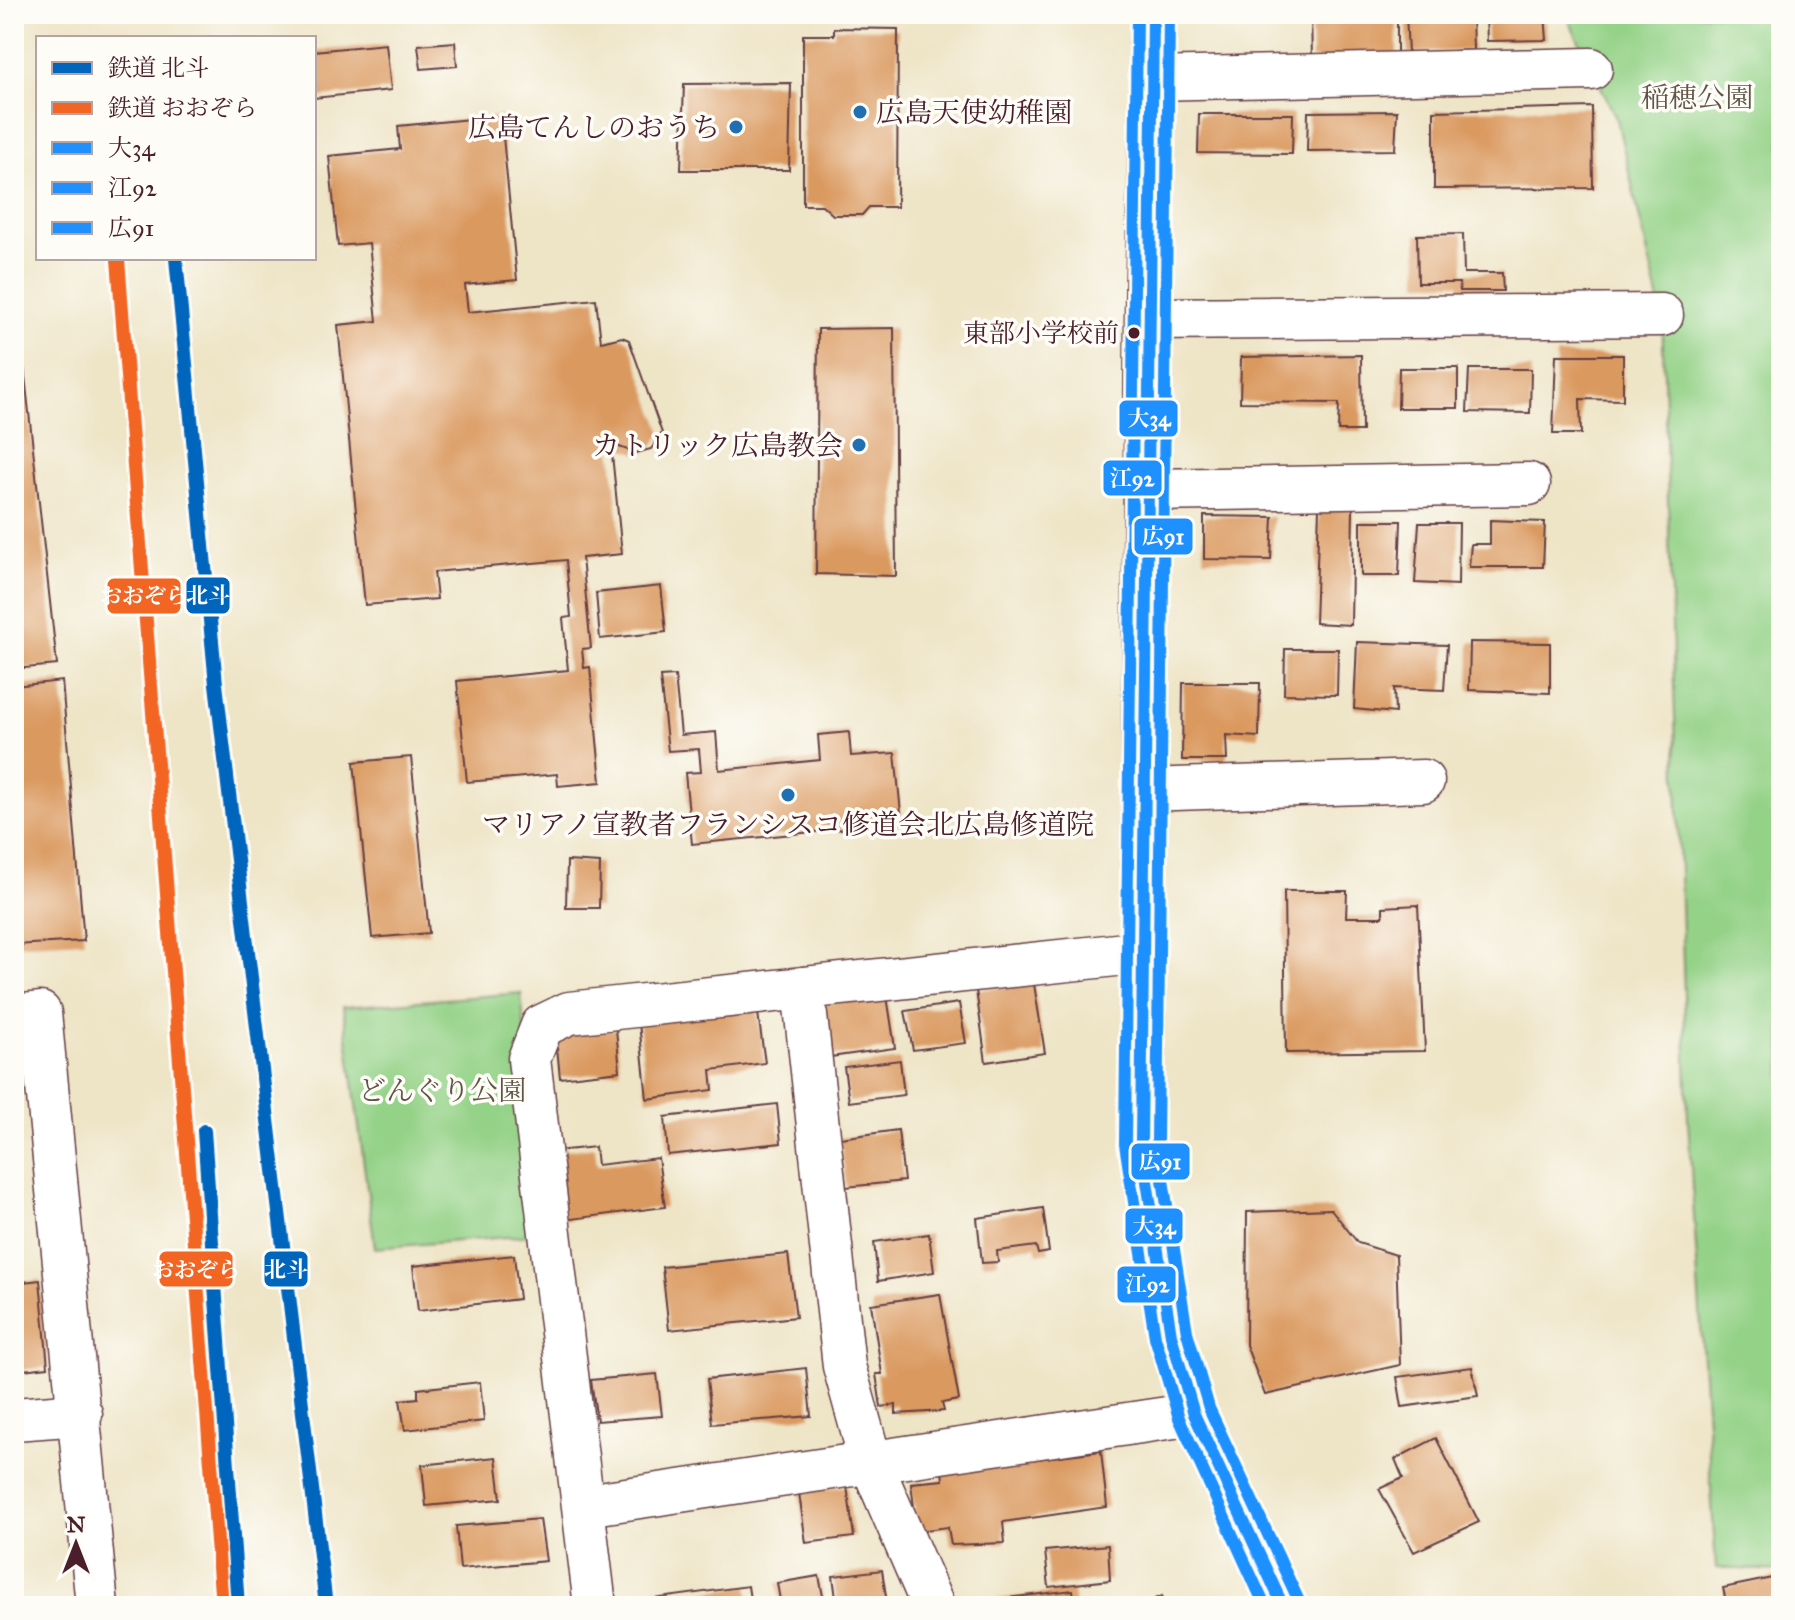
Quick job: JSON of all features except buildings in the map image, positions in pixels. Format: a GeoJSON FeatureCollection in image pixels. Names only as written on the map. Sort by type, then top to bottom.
{"type":"FeatureCollection","features":[{"type":"Feature","properties":{"kind":"main road"},"geometry":{"type":"LineString","coordinates":[[1153,14],[1147,319],[1141,1143],[1171,1335],[1194,1414],[1283,1606]]}},
{"type":"Feature","properties":{"kind":"street"},"geometry":{"type":"LineString","coordinates":[[1153,79],[1591,69]]}},
{"type":"Feature","properties":{"kind":"street"},"geometry":{"type":"LineString","coordinates":[[1147,319],[1662,315]]}},
{"type":"Feature","properties":{"kind":"street"},"geometry":{"type":"LineString","coordinates":[[1148,490],[1529,484]]}},
{"type":"Feature","properties":{"kind":"street"},"geometry":{"type":"LineString","coordinates":[[1144,790],[1423,781]]}},
{"type":"Feature","properties":{"kind":"street"},"geometry":{"type":"LineString","coordinates":[[595,1606],[586,1505],[529,1059],[542,1026],[569,1013],[1144,952]]}},
{"type":"Feature","properties":{"kind":"street"},"geometry":{"type":"LineString","coordinates":[[803,988],[844,1366],[871,1463],[933,1606]]}},
{"type":"Feature","properties":{"kind":"street"},"geometry":{"type":"LineString","coordinates":[[14,1016],[40,1013],[81,1414],[97,1606]]}},
{"type":"Feature","properties":{"kind":"street"},"geometry":{"type":"LineString","coordinates":[[14,1419],[81,1414]]}},
{"type":"Feature","properties":{"kind":"street"},"geometry":{"type":"LineString","coordinates":[[586,1505],[1194,1414]]}},
{"type":"Feature","properties":{"kind":"green space","name":"稲穂公園"},"geometry":{"type":"Polygon","coordinates":[[[1566,14],[1781,14],[1781,1571],[1716,1568],[1688,1120],[1662,315],[1617,120],[1566,14]]]}},
{"type":"Feature","properties":{"kind":"green space","name":"どんぐり公園"},"geometry":{"type":"Polygon","coordinates":[[[521,993],[544,1234],[375,1248],[343,1007],[521,993]]]}},
{"type":"Feature","properties":{"kind":"rail line","name":"おおぞら"},"geometry":{"type":"LineString","coordinates":[[118,260],[222,1606]]}},
{"type":"Feature","properties":{"kind":"rail line","name":"北斗"},"geometry":{"type":"LineString","coordinates":[[176,260],[216,684],[326,1606]]}},
{"type":"Feature","properties":{"kind":"rail line","name":"北斗"},"geometry":{"type":"LineString","coordinates":[[204,1131],[238,1606]]}},
{"type":"Feature","properties":{"kind":"transit line","name":"江92"},"geometry":{"type":"LineString","coordinates":[[1137,14],[1125,1144],[1155,1337],[1179,1418],[1265,1606]]}},
{"type":"Feature","properties":{"kind":"transit line","name":"大34"},"geometry":{"type":"LineString","coordinates":[[1153,14],[1141,1143],[1171,1335],[1194,1414],[1283,1606]]}},
{"type":"Feature","properties":{"kind":"transit line","name":"広91"},"geometry":{"type":"LineString","coordinates":[[1169,14],[1157,1142],[1187,1332],[1209,1408],[1298,1599]]}},
{"type":"Feature","properties":{"kind":"place","name":"広島天使幼稚園"},"geometry":{"type":"Point","coordinates":[860,112]}},
{"type":"Feature","properties":{"kind":"place","name":"広島てんしのおうち"},"geometry":{"type":"Point","coordinates":[736,127]}},
{"type":"Feature","properties":{"kind":"place","name":"東部小学校前"},"geometry":{"type":"Point","coordinates":[1134,333]}},
{"type":"Feature","properties":{"kind":"place","name":"カトリック広島教会"},"geometry":{"type":"Point","coordinates":[859,445]}},
{"type":"Feature","properties":{"kind":"place","name":"マリアノ宣教者フランシスコ修道会北広島修道院"},"geometry":{"type":"Point","coordinates":[788,795]}}]}
